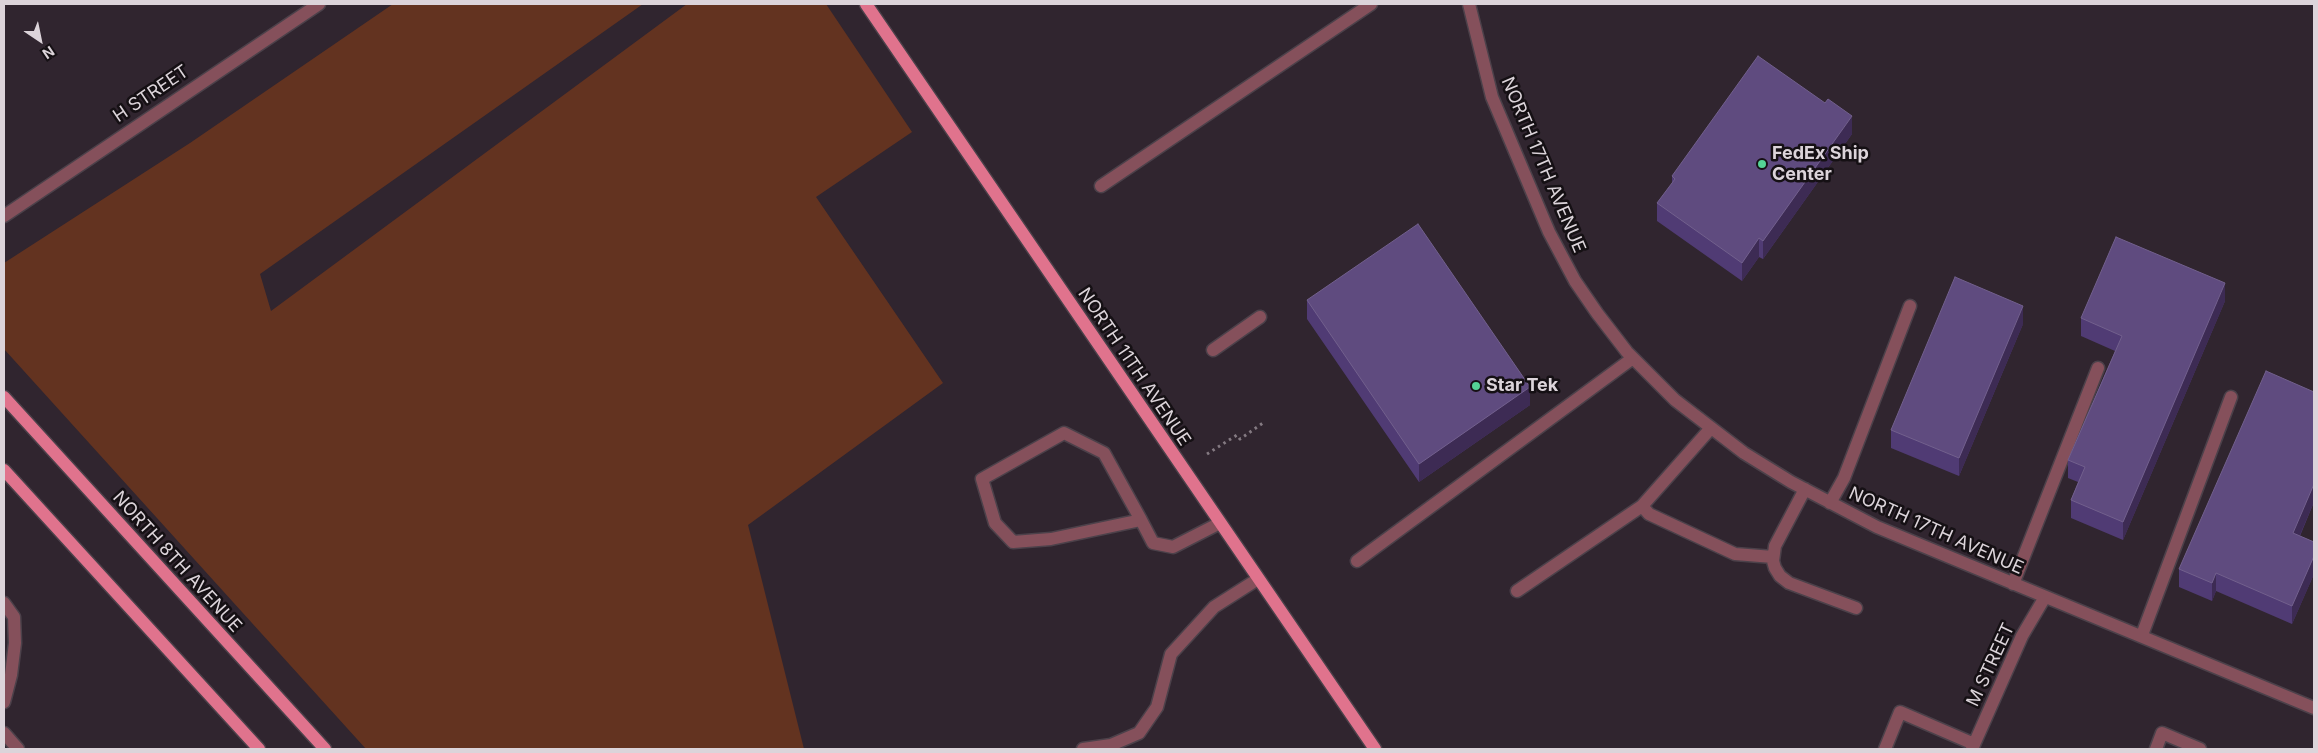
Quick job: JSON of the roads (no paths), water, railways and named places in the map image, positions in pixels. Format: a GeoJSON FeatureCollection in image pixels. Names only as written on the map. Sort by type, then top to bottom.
{"type":"FeatureCollection","features":[{"type":"Feature","properties":{"kind":"main road","name":"NORTH 11TH AVENUE"},"geometry":{"type":"LineString","coordinates":[[866,4],[1375,749]]}},
{"type":"Feature","properties":{"kind":"main road","name":"NORTH 8TH AVENUE"},"geometry":{"type":"LineString","coordinates":[[4,397],[325,749]]}},
{"type":"Feature","properties":{"kind":"main road"},"geometry":{"type":"LineString","coordinates":[[4,470],[259,749]]}},
{"type":"Feature","properties":{"kind":"street","name":"H STREET"},"geometry":{"type":"LineString","coordinates":[[4,216],[319,4]]}},
{"type":"Feature","properties":{"kind":"street"},"geometry":{"type":"LineString","coordinates":[[1101,186],[1371,4]]}},
{"type":"Feature","properties":{"kind":"street","name":"NORTH 17TH AVENUE"},"geometry":{"type":"LineString","coordinates":[[1469,4],[1492,97],[1549,232],[1581,289],[1597,313],[1633,358],[1675,400],[1744,453],[1830,503],[1877,527],[2142,635],[2314,708]]}},
{"type":"Feature","properties":{"kind":"street"},"geometry":{"type":"LineString","coordinates":[[1830,503],[1844,478],[1910,306]]}},
{"type":"Feature","properties":{"kind":"street"},"geometry":{"type":"LineString","coordinates":[[1213,350],[1260,317]]}},
{"type":"Feature","properties":{"kind":"street"},"geometry":{"type":"LineString","coordinates":[[1357,560],[1633,358]]}},
{"type":"Feature","properties":{"kind":"street"},"geometry":{"type":"LineString","coordinates":[[2013,584],[2098,368]]}},
{"type":"Feature","properties":{"kind":"street"},"geometry":{"type":"LineString","coordinates":[[2142,635],[2231,397]]}},
{"type":"Feature","properties":{"kind":"street"},"geometry":{"type":"LineString","coordinates":[[1517,591],[1642,506],[1711,428]]}},
{"type":"Feature","properties":{"kind":"street"},"geometry":{"type":"LineString","coordinates":[[1141,520],[1051,539],[1013,542],[994,523],[982,479],[1064,433],[1104,453],[1141,520],[1153,543],[1173,547],[1220,523]]}},
{"type":"Feature","properties":{"kind":"street"},"geometry":{"type":"LineString","coordinates":[[1805,489],[1775,546],[1773,558],[1780,576],[1789,583],[1856,608]]}},
{"type":"Feature","properties":{"kind":"street"},"geometry":{"type":"LineString","coordinates":[[1642,506],[1649,514],[1735,554],[1773,558]]}},
{"type":"Feature","properties":{"kind":"street"},"geometry":{"type":"LineString","coordinates":[[1083,749],[1111,745],[1139,733],[1157,707],[1171,654],[1214,606],[1258,579]]}},
{"type":"Feature","properties":{"kind":"street","name":"M STREET"},"geometry":{"type":"LineString","coordinates":[[1973,747],[2022,636],[2045,597]]}},
{"type":"Feature","properties":{"kind":"street"},"geometry":{"type":"LineString","coordinates":[[4,603],[14,617],[15,643],[11,676],[4,702]]}},
{"type":"Feature","properties":{"kind":"street"},"geometry":{"type":"LineString","coordinates":[[1885,749],[1900,712],[1973,747]]}},
{"type":"Feature","properties":{"kind":"street"},"geometry":{"type":"LineString","coordinates":[[4,733],[18,749]]}},
{"type":"Feature","properties":{"kind":"street"},"geometry":{"type":"LineString","coordinates":[[2156,749],[2162,733],[2200,749]]}},
{"type":"Feature","properties":{"kind":"place","name":"FedEx Ship Center"},"geometry":{"type":"Point","coordinates":[1762,164]}},
{"type":"Feature","properties":{"kind":"place","name":"Star Tek"},"geometry":{"type":"Point","coordinates":[1476,386]}}]}
